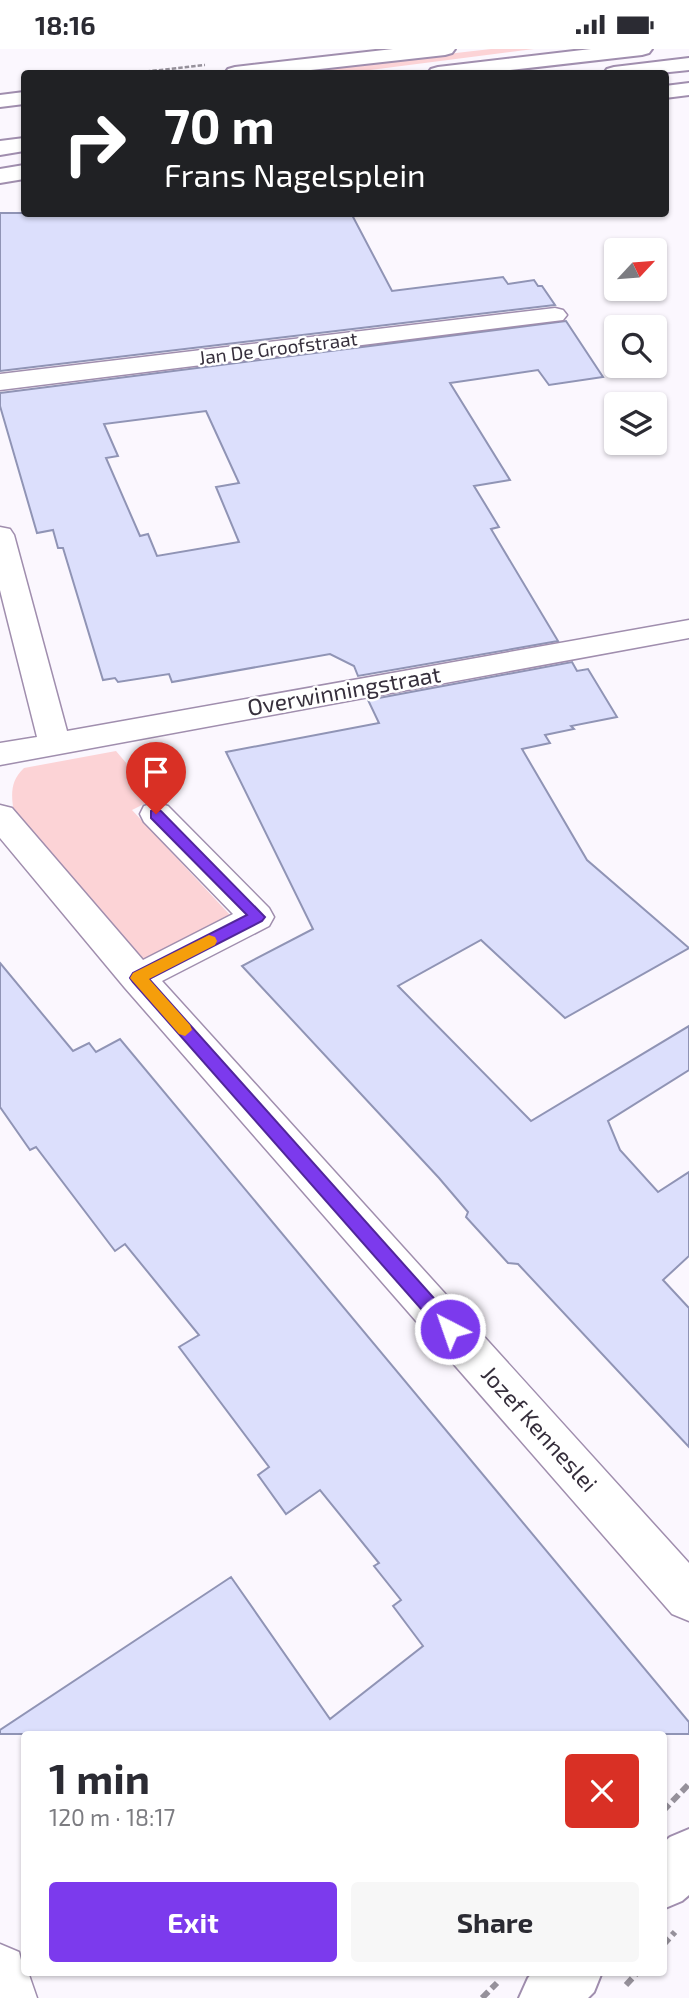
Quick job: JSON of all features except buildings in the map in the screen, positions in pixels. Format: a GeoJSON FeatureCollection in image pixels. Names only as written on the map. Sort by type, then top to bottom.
{"type":"FeatureCollection","features":[{"type":"Feature","properties":{"kind":"main road"},"geometry":{"type":"LineString","coordinates":[[261,70],[446,49]]}},
{"type":"Feature","properties":{"kind":"main road"},"geometry":{"type":"LineString","coordinates":[[464,70],[642,49]]}},
{"type":"Feature","properties":{"kind":"main road"},"geometry":{"type":"LineString","coordinates":[[639,70],[689,64]]}},
{"type":"Feature","properties":{"kind":"main road"},"geometry":{"type":"LineString","coordinates":[[669,81],[689,78]]}},
{"type":"Feature","properties":{"kind":"main road"},"geometry":{"type":"LineString","coordinates":[[669,92],[689,89]]}},
{"type":"Feature","properties":{"kind":"main road"},"geometry":{"type":"LineString","coordinates":[[0,101],[21,98]]}},
{"type":"Feature","properties":{"kind":"main road"},"geometry":{"type":"LineString","coordinates":[[0,148],[21,145]]}},
{"type":"Feature","properties":{"kind":"main road"},"geometry":{"type":"LineString","coordinates":[[0,176],[21,173]]}},
{"type":"Feature","properties":{"kind":"main road"},"geometry":{"type":"LineString","coordinates":[[667,1878],[689,1856]]}},
{"type":"Feature","properties":{"kind":"main road"},"geometry":{"type":"LineString","coordinates":[[548,1998],[570,1976]]}},
{"type":"Feature","properties":{"kind":"street","name":"Jan De Groofstraat"},"geometry":{"type":"LineString","coordinates":[[0,382],[555,315]]}},
{"type":"Feature","properties":{"kind":"street"},"geometry":{"type":"LineString","coordinates":[[0,535],[54,742]]}},
{"type":"Feature","properties":{"kind":"street","name":"Overwinningstraat"},"geometry":{"type":"LineString","coordinates":[[0,754],[54,742],[689,629]]}},
{"type":"Feature","properties":{"kind":"street"},"geometry":{"type":"LineString","coordinates":[[138,978],[257,917],[156,814]]}},
{"type":"Feature","properties":{"kind":"street","name":"Jozef Kenneslei"},"geometry":{"type":"LineString","coordinates":[[0,816],[138,978],[689,1598]]}},
{"type":"Feature","properties":{"kind":"street"},"geometry":{"type":"LineString","coordinates":[[0,1972],[10,1998]]}},
{"type":"Feature","properties":{"kind":"path"},"geometry":{"type":"LineString","coordinates":[[667,1807],[689,1784]]}},
{"type":"Feature","properties":{"kind":"shaded area"},"geometry":{"type":"Polygon","coordinates":[[[491,49],[534,49],[370,70],[307,70],[491,49]]]}},
{"type":"Feature","properties":{"kind":"shaded area"},"geometry":{"type":"Polygon","coordinates":[[[116,751],[156,798],[132,810],[230,915],[143,961],[14,813],[13,806],[14,783],[24,768],[116,751]]]}},
{"type":"Feature","properties":{"kind":"slow traffic"},"geometry":{"type":"LineString","coordinates":[[185,1030],[138,978],[209,941]]}},
{"type":"Feature","properties":{"kind":"route"},"geometry":{"type":"LineString","coordinates":[[156,814],[257,917],[138,978],[450,1329]]}}]}
